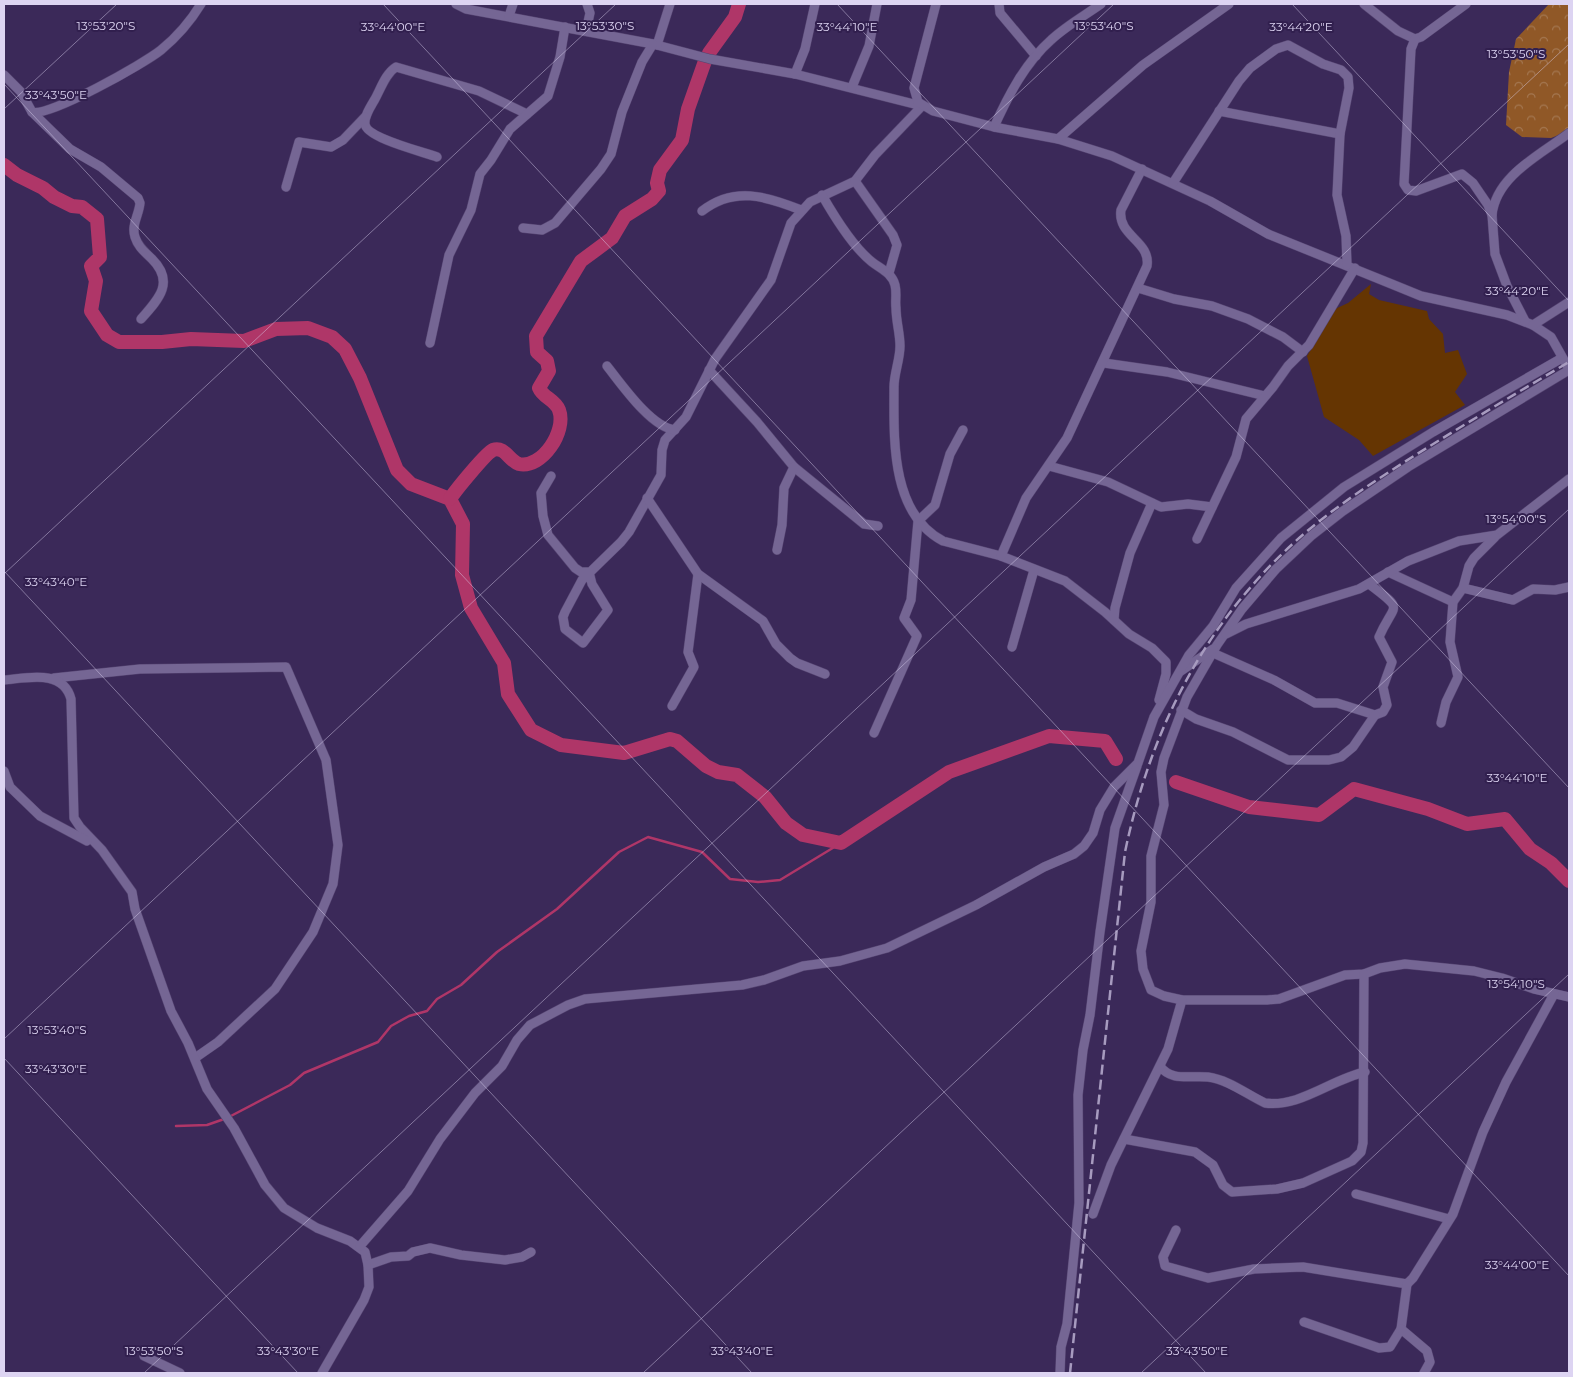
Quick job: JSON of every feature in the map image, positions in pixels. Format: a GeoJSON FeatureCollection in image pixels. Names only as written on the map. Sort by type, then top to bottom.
{"type":"FeatureCollection","features":[{"type":"Feature","properties":{"kind":"street"},"geometry":{"type":"LineString","coordinates":[[32,112],[44,112],[58,107],[108,82],[156,54],[184,29],[201,4]]}},
{"type":"Feature","properties":{"kind":"street"},"geometry":{"type":"LineString","coordinates":[[456,4],[466,9],[655,45],[710,59],[795,74],[922,106],[933,111],[994,128],[1058,139],[1112,156],[1173,183],[1268,234],[1351,266],[1421,296],[1529,323],[1552,337],[1569,370],[1400,472],[1343,511],[1311,536],[1276,569],[1242,609],[1215,649],[1182,710],[1167,749],[1161,772],[1164,805],[1151,856],[1151,902],[1141,951],[1143,969],[1151,990],[1164,996],[1182,1000],[1279,999],[1344,975],[1364,974],[1380,968],[1405,964],[1459,968],[1569,997]]}},
{"type":"Feature","properties":{"kind":"street"},"geometry":{"type":"LineString","coordinates":[[509,16],[513,4]]}},
{"type":"Feature","properties":{"kind":"street"},"geometry":{"type":"LineString","coordinates":[[586,31],[590,13],[587,4]]}},
{"type":"Feature","properties":{"kind":"street"},"geometry":{"type":"LineString","coordinates":[[523,228],[542,230],[555,223],[602,169],[610,154],[622,112],[642,62],[655,45],[670,4]]}},
{"type":"Feature","properties":{"kind":"street"},"geometry":{"type":"LineString","coordinates":[[795,74],[805,49],[815,4]]}},
{"type":"Feature","properties":{"kind":"street"},"geometry":{"type":"LineString","coordinates":[[852,88],[869,46],[877,4]]}},
{"type":"Feature","properties":{"kind":"street"},"geometry":{"type":"LineString","coordinates":[[922,106],[915,98],[914,88],[936,4]]}},
{"type":"Feature","properties":{"kind":"street"},"geometry":{"type":"LineString","coordinates":[[999,4],[1000,13],[1036,56]]}},
{"type":"Feature","properties":{"kind":"street"},"geometry":{"type":"LineString","coordinates":[[994,128],[1013,89],[1036,56],[1060,33],[1101,4]]}},
{"type":"Feature","properties":{"kind":"street"},"geometry":{"type":"LineString","coordinates":[[1058,139],[1143,65],[1229,4]]}},
{"type":"Feature","properties":{"kind":"street"},"geometry":{"type":"LineString","coordinates":[[1367,5],[1398,31],[1415,39],[1421,37],[1466,4]]}},
{"type":"Feature","properties":{"kind":"street"},"geometry":{"type":"LineString","coordinates":[[430,343],[448,255],[471,210],[480,174],[492,160],[510,129],[544,100],[550,90],[560,57],[565,27]]}},
{"type":"Feature","properties":{"kind":"street"},"geometry":{"type":"LineString","coordinates":[[1415,39],[1411,49],[1404,184],[1408,190],[1416,191],[1462,174],[1467,176],[1481,192],[1492,215]]}},
{"type":"Feature","properties":{"kind":"street"},"geometry":{"type":"LineString","coordinates":[[1173,183],[1239,80],[1250,68],[1276,49],[1288,45],[1323,64],[1341,70],[1348,77],[1349,88],[1340,134],[1337,195],[1351,266],[1315,338],[1304,352],[1288,366],[1246,419],[1241,429],[1236,457],[1197,539]]}},
{"type":"Feature","properties":{"kind":"street"},"geometry":{"type":"LineString","coordinates":[[286,187],[299,142],[331,147],[343,140],[366,117],[389,73],[396,67],[401,66],[479,91],[526,114]]}},
{"type":"Feature","properties":{"kind":"street"},"geometry":{"type":"LineString","coordinates":[[4,75],[20,92],[32,112],[70,149],[101,167],[138,198],[140,203],[133,230],[135,238],[164,276],[164,286],[153,305],[141,319]]}},
{"type":"Feature","properties":{"kind":"street"},"geometry":{"type":"LineString","coordinates":[[589,572],[592,584],[608,610],[582,643],[565,629],[563,617],[577,588],[589,572],[622,542],[648,498],[661,475],[663,445],[686,417],[709,370],[731,334],[771,280],[791,223],[801,210],[822,195],[855,181],[875,155],[922,106]]}},
{"type":"Feature","properties":{"kind":"street"},"geometry":{"type":"LineString","coordinates":[[1219,111],[1340,134]]}},
{"type":"Feature","properties":{"kind":"street"},"geometry":{"type":"LineString","coordinates":[[366,117],[365,127],[372,134],[438,157]]}},
{"type":"Feature","properties":{"kind":"street"},"geometry":{"type":"LineString","coordinates":[[1529,323],[1506,286],[1494,254],[1492,215],[1498,193],[1507,181],[1567,138]]}},
{"type":"Feature","properties":{"kind":"street"},"geometry":{"type":"LineString","coordinates":[[1001,556],[1026,498],[1064,444],[1104,363],[1147,266],[1147,256],[1122,225],[1120,217],[1142,169]]}},
{"type":"Feature","properties":{"kind":"street"},"geometry":{"type":"LineString","coordinates":[[855,181],[893,236],[897,245],[889,273]]}},
{"type":"Feature","properties":{"kind":"street"},"geometry":{"type":"LineString","coordinates":[[702,212],[715,203],[741,194],[759,196],[801,210]]}},
{"type":"Feature","properties":{"kind":"street"},"geometry":{"type":"LineString","coordinates":[[822,195],[835,216],[871,262],[889,273],[895,285],[900,347],[894,386],[893,438],[904,494],[918,521],[943,541],[1001,556],[1034,570],[1054,575],[1065,581],[1129,634],[1152,648],[1166,662],[1166,674],[1154,717],[1115,828],[1078,1095],[1079,1203],[1067,1324],[1061,1347],[1060,1373]]}},
{"type":"Feature","properties":{"kind":"street"},"geometry":{"type":"LineString","coordinates":[[1138,288],[1174,299],[1212,306],[1248,320],[1283,337],[1304,352]]}},
{"type":"Feature","properties":{"kind":"street"},"geometry":{"type":"LineString","coordinates":[[1529,323],[1569,302]]}},
{"type":"Feature","properties":{"kind":"street"},"geometry":{"type":"LineString","coordinates":[[1154,717],[1189,655],[1213,626],[1236,588],[1292,528],[1344,487],[1434,432],[1562,358]]}},
{"type":"Feature","properties":{"kind":"street"},"geometry":{"type":"LineString","coordinates":[[1104,363],[1167,372],[1265,396]]}},
{"type":"Feature","properties":{"kind":"street"},"geometry":{"type":"LineString","coordinates":[[607,366],[642,408],[664,428],[675,430]]}},
{"type":"Feature","properties":{"kind":"street"},"geometry":{"type":"LineString","coordinates":[[709,370],[758,422],[794,467],[864,524],[878,526]]}},
{"type":"Feature","properties":{"kind":"street"},"geometry":{"type":"LineString","coordinates":[[874,733],[917,636],[904,618],[911,600],[918,521],[935,505],[950,454],[963,430]]}},
{"type":"Feature","properties":{"kind":"street"},"geometry":{"type":"LineString","coordinates":[[1049,466],[1108,482],[1152,503],[1168,507],[1188,504],[1212,507]]}},
{"type":"Feature","properties":{"kind":"street"},"geometry":{"type":"LineString","coordinates":[[777,550],[782,526],[784,488],[794,467]]}},
{"type":"Feature","properties":{"kind":"street"},"geometry":{"type":"LineString","coordinates":[[550,476],[541,493],[543,516],[548,535],[575,568],[581,572],[589,572]]}},
{"type":"Feature","properties":{"kind":"street"},"geometry":{"type":"LineString","coordinates":[[1441,723],[1446,702],[1458,677],[1450,642],[1453,602],[1464,588],[1469,566],[1497,535],[1569,479]]}},
{"type":"Feature","properties":{"kind":"street"},"geometry":{"type":"LineString","coordinates":[[648,498],[698,574],[763,620],[776,644],[790,658],[797,663],[826,674]]}},
{"type":"Feature","properties":{"kind":"street"},"geometry":{"type":"LineString","coordinates":[[1114,620],[1115,608],[1130,553],[1152,503]]}},
{"type":"Feature","properties":{"kind":"street"},"geometry":{"type":"LineString","coordinates":[[1224,636],[1246,624],[1359,590],[1416,558],[1459,542],[1497,535]]}},
{"type":"Feature","properties":{"kind":"street"},"geometry":{"type":"LineString","coordinates":[[1012,647],[1034,570]]}},
{"type":"Feature","properties":{"kind":"street"},"geometry":{"type":"LineString","coordinates":[[1388,572],[1453,602]]}},
{"type":"Feature","properties":{"kind":"street"},"geometry":{"type":"LineString","coordinates":[[672,706],[694,667],[688,652],[698,574]]}},
{"type":"Feature","properties":{"kind":"street"},"geometry":{"type":"LineString","coordinates":[[1182,710],[1196,719],[1233,732],[1288,760],[1329,760],[1341,757],[1353,747],[1374,714],[1386,709],[1383,687],[1392,662],[1379,637],[1395,611],[1390,600],[1369,584]]}},
{"type":"Feature","properties":{"kind":"street"},"geometry":{"type":"LineString","coordinates":[[1464,588],[1513,600],[1534,589],[1555,590],[1569,587]]}},
{"type":"Feature","properties":{"kind":"street"},"geometry":{"type":"LineString","coordinates":[[1178,674],[1215,649]]}},
{"type":"Feature","properties":{"kind":"street"},"geometry":{"type":"LineString","coordinates":[[1215,649],[1315,703],[1343,704],[1374,714]]}},
{"type":"Feature","properties":{"kind":"street"},"geometry":{"type":"LineString","coordinates":[[4,679],[52,678],[140,669],[286,667],[326,760],[338,845],[333,884],[323,913],[313,932],[275,989],[218,1042],[195,1058]]}},
{"type":"Feature","properties":{"kind":"street"},"geometry":{"type":"LineString","coordinates":[[52,678],[63,683],[68,689],[71,699],[74,818],[107,857],[132,892],[135,909],[171,1010],[195,1058],[202,1080],[220,1106],[265,1185],[279,1203],[303,1221],[360,1246],[365,1252],[368,1265],[369,1287],[364,1300],[322,1373]]}},
{"type":"Feature","properties":{"kind":"street"},"geometry":{"type":"LineString","coordinates":[[360,1246],[408,1191],[435,1146],[475,1093],[502,1066],[520,1037],[530,1026],[542,1018],[585,999],[742,985],[764,980],[803,966],[840,961],[887,948],[976,906],[1044,867],[1074,854],[1084,846],[1093,833],[1100,810],[1114,786],[1138,763]]}},
{"type":"Feature","properties":{"kind":"street"},"geometry":{"type":"LineString","coordinates":[[4,771],[10,787],[40,816],[79,835],[107,857]]}},
{"type":"Feature","properties":{"kind":"street"},"geometry":{"type":"LineString","coordinates":[[1124,1139],[1195,1152],[1213,1165],[1224,1186],[1232,1192],[1276,1189],[1304,1182],[1352,1162],[1361,1152],[1363,1143],[1365,1072],[1364,974]]}},
{"type":"Feature","properties":{"kind":"street"},"geometry":{"type":"LineString","coordinates":[[1304,1322],[1379,1348],[1390,1348],[1401,1330],[1406,1284],[1413,1278],[1449,1220],[1506,1082],[1554,994]]}},
{"type":"Feature","properties":{"kind":"street"},"geometry":{"type":"LineString","coordinates":[[1093,1214],[1111,1165],[1168,1049],[1182,1000]]}},
{"type":"Feature","properties":{"kind":"street"},"geometry":{"type":"LineString","coordinates":[[1160,1066],[1168,1074],[1175,1076],[1216,1079],[1265,1103],[1274,1104],[1306,1095],[1351,1075],[1365,1072]]}},
{"type":"Feature","properties":{"kind":"street"},"geometry":{"type":"LineString","coordinates":[[1356,1194],[1449,1220]]}},
{"type":"Feature","properties":{"kind":"street"},"geometry":{"type":"LineString","coordinates":[[1176,1230],[1163,1257],[1165,1266],[1197,1277],[1208,1278],[1254,1269],[1303,1268],[1406,1284]]}},
{"type":"Feature","properties":{"kind":"street"},"geometry":{"type":"LineString","coordinates":[[368,1265],[391,1257],[408,1256],[413,1252],[430,1248],[455,1254],[505,1260],[522,1257],[532,1252]]}},
{"type":"Feature","properties":{"kind":"street"},"geometry":{"type":"LineString","coordinates":[[1401,1330],[1427,1351],[1430,1362],[1424,1373]]}},
{"type":"Feature","properties":{"kind":"street"},"geometry":{"type":"LineString","coordinates":[[144,1356],[180,1373]]}},
{"type":"Feature","properties":{"kind":"shaded area"},"geometry":{"type":"Polygon","coordinates":[[[1371,284],[1369,294],[1379,300],[1427,311],[1429,319],[1443,334],[1445,353],[1458,350],[1467,374],[1455,392],[1465,405],[1373,456],[1359,440],[1324,417],[1307,356],[1335,309],[1348,303],[1371,284]]]}},
{"type":"Feature","properties":{"kind":"green space"},"geometry":{"type":"Polygon","coordinates":[[[1549,4],[1569,4],[1569,131],[1551,138],[1522,137],[1506,125],[1509,72],[1516,39],[1549,4]]]}},
{"type":"Feature","properties":{"kind":"waterway"},"geometry":{"type":"LineString","coordinates":[[709,53],[735,17],[739,4]]}},
{"type":"Feature","properties":{"kind":"waterway"},"geometry":{"type":"LineString","coordinates":[[450,499],[493,450],[501,450],[519,464],[528,464],[536,461],[551,447],[556,438],[561,419],[557,406],[539,388],[549,371],[547,361],[537,352],[536,336],[581,261],[612,238],[625,216],[652,199],[659,191],[657,183],[660,170],[682,140],[688,109],[705,61]]}},
{"type":"Feature","properties":{"kind":"waterway"},"geometry":{"type":"LineString","coordinates":[[4,165],[17,175],[43,188],[54,197],[72,206],[82,207],[97,219],[100,257],[91,266],[96,281],[91,311],[107,335],[119,342],[162,342],[191,339],[244,341],[276,329],[308,328],[332,337],[345,349],[360,378],[397,470],[411,484],[450,499],[463,524],[462,575],[471,608],[504,663],[508,694],[531,730],[561,745],[624,753],[670,739],[677,741],[706,766],[718,772],[737,775],[765,797],[786,823],[803,835],[841,843],[949,772],[1049,736],[1105,741],[1116,759]]}},
{"type":"Feature","properties":{"kind":"waterway"},"geometry":{"type":"LineString","coordinates":[[1176,782],[1249,807],[1319,815],[1354,789],[1428,809],[1467,824],[1505,819],[1530,849],[1551,863],[1569,881]]}},
{"type":"Feature","properties":{"kind":"waterway"},"geometry":{"type":"LineString","coordinates":[[176,1126],[207,1125],[227,1118],[290,1085],[304,1073],[378,1042],[391,1026],[409,1016],[427,1011],[437,999],[461,985],[497,952],[557,909],[619,852],[648,837],[702,852],[730,879],[758,882],[780,880],[841,843]]}},
{"type":"Feature","properties":{"kind":"railway"},"geometry":{"type":"LineString","coordinates":[[1070,1373],[1125,852],[1135,809],[1148,768],[1163,728],[1181,690],[1202,653],[1226,618],[1283,553],[1314,525],[1399,465],[1569,362]]}}]}
